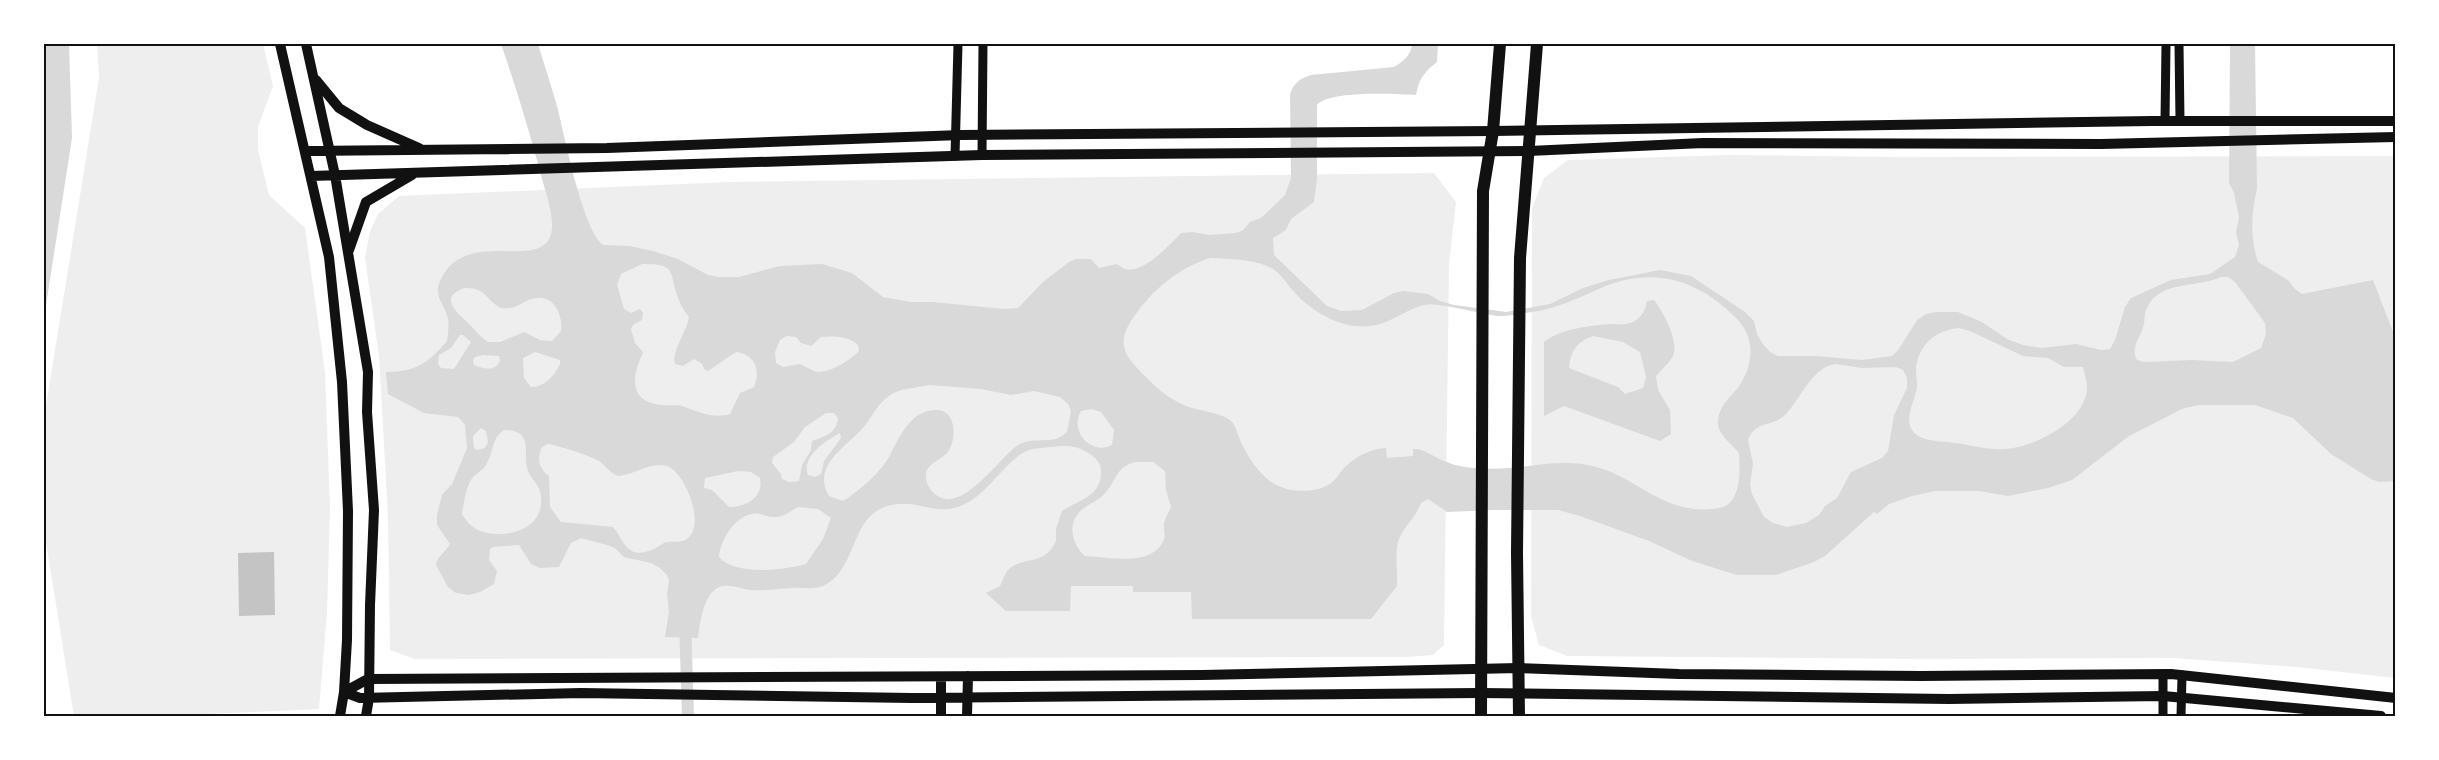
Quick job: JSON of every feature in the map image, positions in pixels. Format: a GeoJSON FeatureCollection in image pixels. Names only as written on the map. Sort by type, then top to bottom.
{"type":"FeatureCollection","features":[{"type":"Feature","properties":{"kind":"main road"},"geometry":{"type":"LineString","coordinates":[[280,44],[329,257],[342,382],[348,512],[347,640],[340,717]]}},
{"type":"Feature","properties":{"kind":"main road"},"geometry":{"type":"LineString","coordinates":[[306,44],[335,175],[368,372],[367,412],[374,510],[369,698],[366,717]]}},
{"type":"Feature","properties":{"kind":"main road"},"geometry":{"type":"LineString","coordinates":[[1480,717],[1483,191],[1493,131],[1500,44]]}},
{"type":"Feature","properties":{"kind":"main road"},"geometry":{"type":"LineString","coordinates":[[1519,717],[1517,553],[1520,258],[1537,44]]}},
{"type":"Feature","properties":{"kind":"main road"},"geometry":{"type":"LineString","coordinates":[[315,78],[339,108],[367,125],[422,149]]}},
{"type":"Feature","properties":{"kind":"main road"},"geometry":{"type":"LineString","coordinates":[[305,151],[606,148],[956,135],[1493,131],[2166,121],[2396,121]]}},
{"type":"Feature","properties":{"kind":"main road"},"geometry":{"type":"LineString","coordinates":[[311,176],[981,155],[1529,151],[1702,143],[2101,144],[2396,137]]}},
{"type":"Feature","properties":{"kind":"main road"},"geometry":{"type":"LineString","coordinates":[[349,250],[366,202],[417,172]]}},
{"type":"Feature","properties":{"kind":"main road"},"geometry":{"type":"LineString","coordinates":[[344,692],[368,679],[1202,675],[1519,668],[1678,674],[1921,676],[2163,674],[2396,698]]}},
{"type":"Feature","properties":{"kind":"main road"},"geometry":{"type":"LineString","coordinates":[[967,717],[968,676]]}},
{"type":"Feature","properties":{"kind":"main road"},"geometry":{"type":"LineString","coordinates":[[941,677],[941,717]]}},
{"type":"Feature","properties":{"kind":"main road"},"geometry":{"type":"LineString","coordinates":[[344,692],[360,698],[581,693],[941,697],[1480,693],[1949,699],[2163,696],[2381,717]]}},
{"type":"Feature","properties":{"kind":"street"},"geometry":{"type":"LineString","coordinates":[[956,156],[958,44]]}},
{"type":"Feature","properties":{"kind":"street"},"geometry":{"type":"LineString","coordinates":[[981,155],[983,44]]}},
{"type":"Feature","properties":{"kind":"street"},"geometry":{"type":"LineString","coordinates":[[2166,44],[2166,121]]}},
{"type":"Feature","properties":{"kind":"street"},"geometry":{"type":"LineString","coordinates":[[2179,44],[2180,121]]}},
{"type":"Feature","properties":{"kind":"street"},"geometry":{"type":"LineString","coordinates":[[2163,674],[2163,717]]}},
{"type":"Feature","properties":{"kind":"street"},"geometry":{"type":"LineString","coordinates":[[2181,717],[2182,675]]}},
{"type":"Feature","properties":{"kind":"shaded area"},"geometry":{"type":"Polygon","coordinates":[[[44,44],[69,44],[72,138],[44,318],[44,44]]]}},
{"type":"Feature","properties":{"kind":"shaded area"},"geometry":{"type":"Polygon","coordinates":[[[97,44],[263,44],[273,86],[258,127],[258,150],[269,195],[305,228],[325,372],[330,508],[327,612],[319,709],[163,716],[74,716],[44,530],[44,418],[99,78],[97,44]]]}},
{"type":"Feature","properties":{"kind":"shaded area"},"geometry":{"type":"Polygon","coordinates":[[[501,44],[538,44],[582,203],[596,237],[604,245],[629,246],[653,251],[678,259],[708,275],[718,277],[739,277],[780,266],[822,264],[852,273],[883,297],[911,302],[1004,309],[1018,308],[1043,282],[1076,259],[1091,259],[1099,268],[1117,264],[1125,269],[1132,269],[1148,263],[1181,233],[1193,232],[1209,235],[1236,233],[1243,230],[1250,222],[1261,218],[1285,195],[1291,178],[1290,94],[1298,82],[1311,75],[1394,67],[1406,57],[1412,44],[1438,44],[1437,62],[1423,76],[1416,95],[1349,95],[1324,100],[1317,105],[1317,179],[1314,202],[1291,219],[1286,230],[1273,238],[1274,255],[1327,306],[1341,311],[1362,310],[1394,293],[1403,291],[1428,294],[1454,305],[1506,312],[1550,304],[1583,288],[1609,280],[1660,270],[1691,276],[1745,312],[1754,321],[1757,334],[1763,344],[1770,352],[1778,356],[1816,356],[1862,360],[1892,356],[1917,320],[1926,314],[1936,312],[1958,312],[1982,322],[2007,339],[2023,345],[2042,348],[2076,344],[2101,350],[2110,349],[2125,307],[2131,298],[2171,280],[2210,274],[2235,257],[2239,245],[2236,232],[2239,217],[2234,193],[2229,183],[2230,44],[2255,44],[2257,189],[2252,226],[2258,262],[2288,280],[2302,294],[2373,280],[2395,337],[2395,481],[2379,482],[2371,479],[2331,454],[2293,418],[2255,405],[2198,405],[2182,409],[2129,436],[2072,480],[2048,488],[2008,496],[1979,491],[1935,491],[1889,504],[1877,514],[1874,512],[1825,556],[1776,575],[1737,575],[1692,561],[1649,541],[1558,510],[1447,512],[1428,499],[1421,503],[1399,539],[1396,555],[1397,586],[1371,619],[1192,619],[1191,592],[1133,592],[1133,586],[1071,586],[1070,611],[1006,611],[986,593],[1000,586],[1009,569],[1015,565],[1046,554],[1056,541],[1056,529],[1062,511],[1088,497],[1100,480],[1100,466],[1095,458],[1081,449],[1062,446],[1031,449],[1020,455],[976,497],[954,508],[937,509],[902,504],[882,508],[864,524],[842,569],[834,579],[823,586],[761,590],[727,586],[717,588],[712,592],[704,607],[698,638],[665,637],[669,612],[667,594],[669,581],[660,568],[651,563],[624,557],[615,548],[581,538],[571,543],[559,567],[540,568],[531,564],[519,545],[493,547],[490,549],[489,560],[497,571],[494,584],[469,595],[456,593],[448,587],[436,565],[450,544],[437,525],[437,515],[442,495],[452,484],[467,448],[465,425],[458,417],[424,413],[388,394],[386,372],[406,370],[421,365],[447,341],[448,319],[438,287],[452,264],[467,255],[536,249],[547,242],[552,228],[550,208],[527,125],[501,44]],[[1210,258],[1179,272],[1153,294],[1131,321],[1124,339],[1126,353],[1138,369],[1169,397],[1186,406],[1230,420],[1256,468],[1274,484],[1281,487],[1306,491],[1325,487],[1354,460],[1370,451],[1386,448],[1387,458],[1413,456],[1413,449],[1418,449],[1458,466],[1471,468],[1492,469],[1560,463],[1588,465],[1620,476],[1665,501],[1682,507],[1719,508],[1727,505],[1736,493],[1739,453],[1721,432],[1718,419],[1724,405],[1747,372],[1750,354],[1748,335],[1737,319],[1722,305],[1690,286],[1674,280],[1639,278],[1620,281],[1576,299],[1533,312],[1497,316],[1425,305],[1378,325],[1360,327],[1339,322],[1319,313],[1301,299],[1276,271],[1259,263],[1210,258]],[[642,264],[621,274],[617,285],[624,309],[631,313],[640,309],[643,313],[642,320],[633,325],[631,329],[635,343],[643,352],[636,373],[636,387],[638,393],[647,401],[653,404],[682,406],[712,415],[724,415],[730,414],[740,393],[754,387],[757,375],[755,364],[743,353],[736,352],[708,371],[694,359],[683,366],[675,364],[675,354],[689,317],[683,309],[667,268],[654,264],[642,264]],[[2228,277],[2170,289],[2153,299],[2146,311],[2136,345],[2137,360],[2144,362],[2192,360],[2233,362],[2261,348],[2266,334],[2265,323],[2235,282],[2228,277]],[[464,288],[456,292],[451,302],[456,311],[488,342],[500,342],[524,332],[540,340],[552,341],[561,331],[559,313],[549,300],[543,298],[528,300],[513,307],[501,308],[482,292],[464,288]],[[1959,328],[1943,332],[1930,340],[1918,359],[1917,386],[1909,419],[1912,430],[1920,437],[1992,449],[2016,447],[2029,444],[2056,431],[2068,422],[2084,401],[2087,386],[2083,367],[2064,367],[2048,358],[2023,356],[1959,328]],[[460,335],[451,348],[439,355],[438,364],[441,368],[454,369],[471,342],[460,335]],[[787,336],[780,340],[775,352],[776,363],[783,367],[800,364],[814,371],[825,371],[844,363],[855,355],[859,351],[858,345],[845,338],[821,337],[811,346],[801,343],[796,337],[787,336]],[[535,352],[523,358],[524,378],[531,387],[536,387],[552,377],[560,360],[535,352]],[[499,356],[475,357],[474,365],[485,368],[495,367],[500,361],[499,356]],[[1835,364],[1827,366],[1813,378],[1785,415],[1755,429],[1748,440],[1753,464],[1750,485],[1752,494],[1764,517],[1773,523],[1787,527],[1806,523],[1819,515],[1825,506],[1837,498],[1851,472],[1882,458],[1888,451],[1894,415],[1907,388],[1907,378],[1903,370],[1896,367],[1862,368],[1835,364]],[[929,385],[898,391],[885,399],[863,428],[827,466],[824,475],[829,496],[843,501],[862,487],[885,463],[906,427],[918,415],[926,412],[942,411],[951,419],[954,433],[951,446],[943,457],[929,467],[926,476],[929,487],[940,497],[952,499],[965,494],[978,484],[1020,444],[1056,439],[1062,436],[1067,432],[1071,411],[1068,404],[1060,397],[1034,391],[1011,395],[981,389],[929,385]],[[1091,409],[1081,411],[1078,419],[1080,433],[1084,440],[1097,447],[1104,448],[1112,445],[1114,430],[1101,412],[1091,409]],[[826,413],[805,427],[794,442],[773,457],[772,463],[781,474],[782,479],[789,482],[799,481],[802,465],[811,450],[812,441],[832,431],[838,418],[834,413],[826,413]],[[481,428],[473,436],[474,448],[477,450],[485,448],[488,442],[486,431],[481,428]],[[504,430],[495,441],[486,465],[473,477],[469,485],[462,514],[468,523],[480,531],[506,534],[523,529],[536,518],[540,511],[540,491],[528,471],[524,438],[514,431],[504,430]],[[840,433],[829,440],[816,450],[808,461],[807,468],[808,475],[815,477],[821,474],[824,461],[841,438],[840,433]],[[548,444],[542,447],[539,459],[543,470],[549,476],[550,507],[561,522],[613,527],[627,547],[638,553],[667,542],[687,539],[692,532],[695,523],[694,512],[687,489],[681,479],[667,466],[655,465],[618,476],[595,459],[548,444]],[[1134,462],[1123,468],[1104,495],[1084,508],[1075,519],[1074,539],[1085,556],[1118,559],[1140,557],[1158,548],[1164,539],[1164,522],[1171,507],[1166,490],[1165,471],[1153,462],[1134,462]],[[738,471],[705,478],[704,488],[712,490],[729,507],[735,507],[747,503],[756,496],[761,485],[760,478],[751,472],[738,471]],[[798,507],[779,517],[755,514],[745,516],[725,537],[719,557],[736,567],[760,570],[806,564],[823,539],[831,518],[818,509],[798,507]]]}},
{"type":"Feature","properties":{"kind":"shaded area"},"geometry":{"type":"Polygon","coordinates":[[[1729,155],[2395,156],[2395,678],[2297,667],[2173,658],[1923,659],[1567,656],[1539,645],[1531,616],[1532,208],[1544,178],[1568,160],[1729,155]]]}},
{"type":"Feature","properties":{"kind":"shaded area"},"geometry":{"type":"Polygon","coordinates":[[[1434,173],[1456,202],[1449,264],[1444,645],[1433,655],[1407,657],[415,659],[390,650],[388,518],[379,356],[365,258],[370,231],[378,214],[399,196],[729,182],[1434,173]]]}},
{"type":"Feature","properties":{"kind":"shaded area"},"geometry":{"type":"Polygon","coordinates":[[[1654,300],[1658,305],[1673,336],[1672,358],[1656,376],[1658,390],[1670,410],[1671,434],[1660,441],[1564,406],[1544,416],[1544,342],[1576,328],[1631,323],[1641,316],[1647,301],[1654,300]],[[1593,336],[1587,338],[1575,348],[1569,368],[1618,387],[1625,394],[1643,388],[1646,377],[1640,352],[1623,342],[1593,336]]]}},
{"type":"Feature","properties":{"kind":"building"},"geometry":{"type":"Polygon","coordinates":[[[274,552],[275,615],[239,616],[238,553],[274,552]]]}},
{"type":"Feature","properties":{"kind":"waterway"},"geometry":{"type":"LineString","coordinates":[[685,621],[688,716]]}}]}
